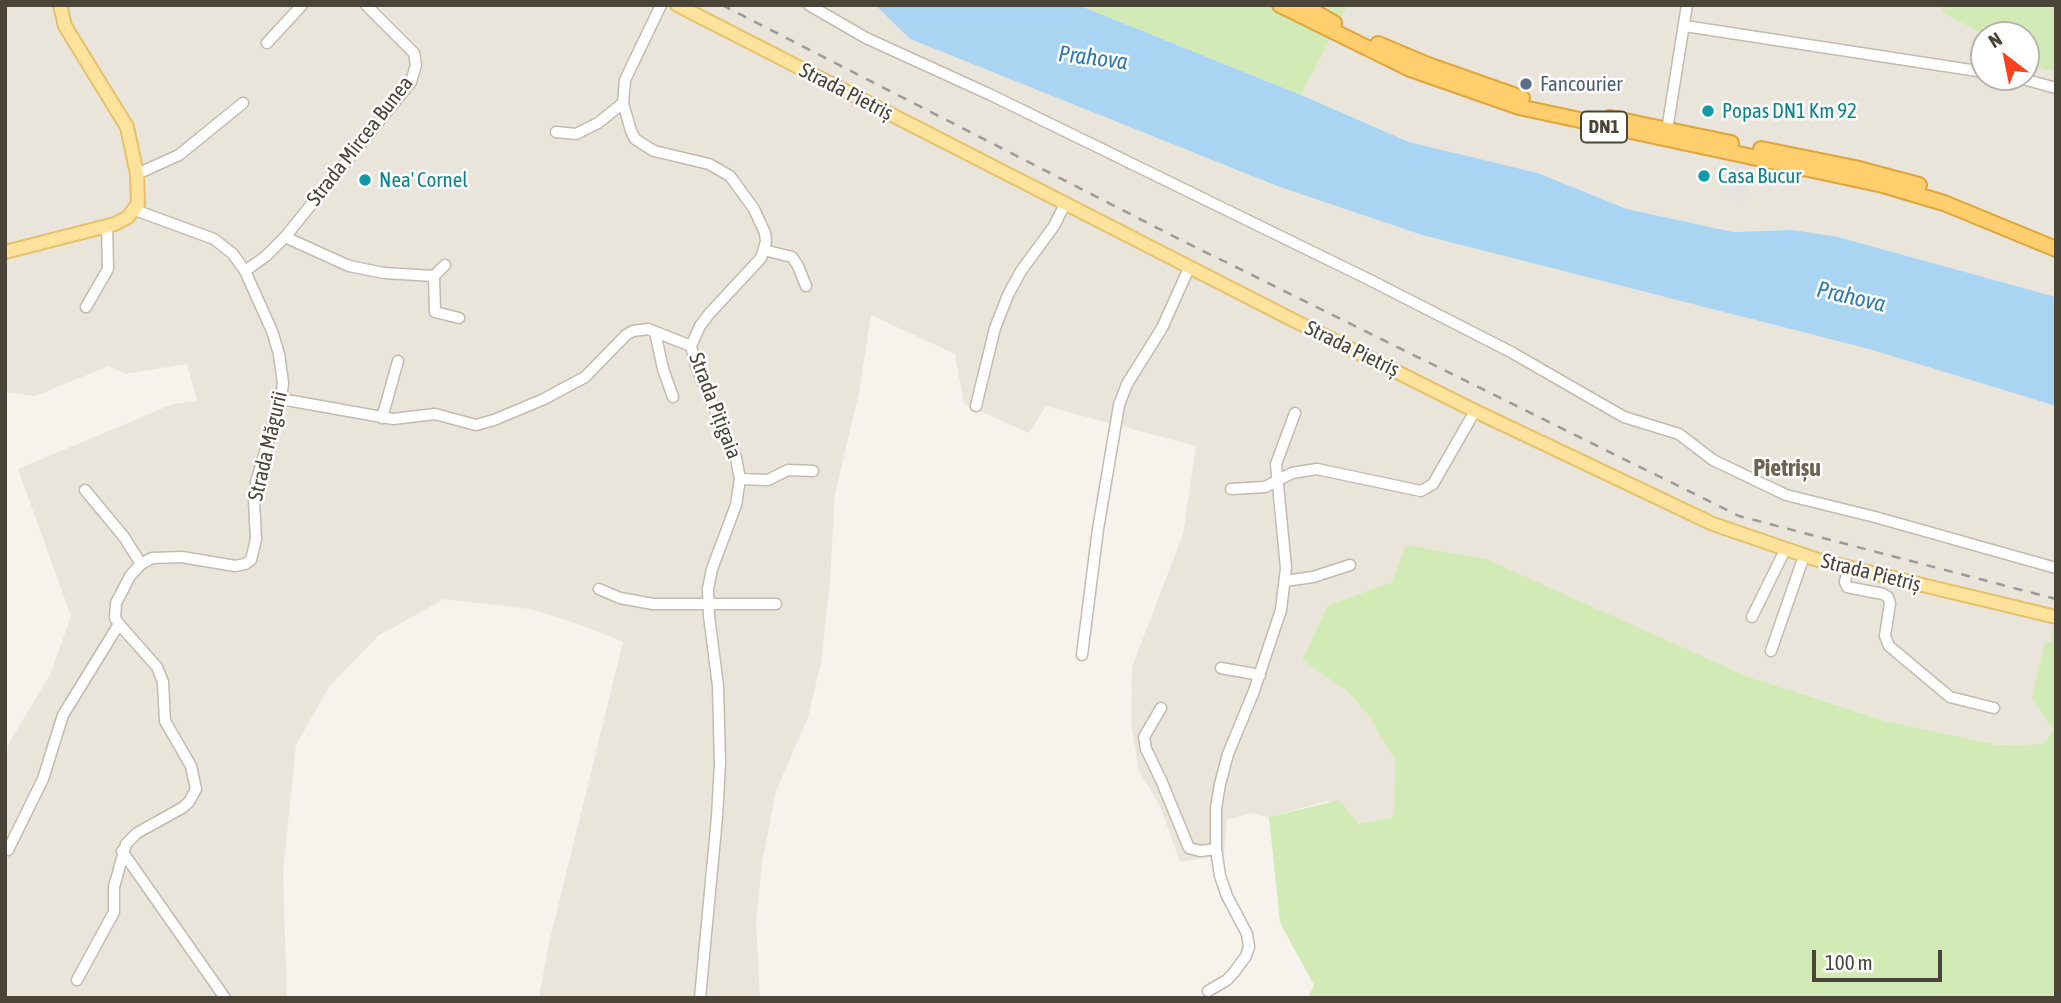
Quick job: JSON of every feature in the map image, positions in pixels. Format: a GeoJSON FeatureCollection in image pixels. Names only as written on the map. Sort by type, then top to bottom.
{"type":"FeatureCollection","features":[{"type":"Feature","properties":{"kind":"highway","name":"DN1"},"geometry":{"type":"LineString","coordinates":[[1280,5],[1410,69],[1519,107],[1894,188],[1944,203],[2056,249]]}},
{"type":"Feature","properties":{"kind":"highway","name":"DN1"},"geometry":{"type":"LineString","coordinates":[[1301,5],[1392,51],[1483,85],[1552,106],[1886,176],[1948,196],[2056,240]]}},
{"type":"Feature","properties":{"kind":"main road"},"geometry":{"type":"LineString","coordinates":[[5,252],[123,221],[135,210],[140,197],[127,127],[65,26],[60,5]]}},
{"type":"Feature","properties":{"kind":"main road","name":"Strada Pietriș"},"geometry":{"type":"LineString","coordinates":[[677,5],[1189,268],[1475,411],[1713,524],[1804,556],[2056,617]]}},
{"type":"Feature","properties":{"kind":"street"},"geometry":{"type":"LineString","coordinates":[[267,43],[302,5]]}},
{"type":"Feature","properties":{"kind":"street","name":"Strada Mircea Bunea"},"geometry":{"type":"LineString","coordinates":[[245,271],[266,256],[285,237],[403,92],[414,73],[414,53],[366,5]]}},
{"type":"Feature","properties":{"kind":"street"},"geometry":{"type":"LineString","coordinates":[[661,5],[630,64],[625,80],[623,103],[635,139],[667,156],[718,167],[736,181],[760,220],[765,233],[764,250],[788,255],[795,260],[806,286]]}},
{"type":"Feature","properties":{"kind":"street"},"geometry":{"type":"LineString","coordinates":[[809,5],[866,38],[991,95],[1405,298],[1511,352],[1625,417],[1679,434],[1713,460],[1786,495],[2056,568]]}},
{"type":"Feature","properties":{"kind":"street"},"geometry":{"type":"LineString","coordinates":[[1667,130],[1688,5]]}},
{"type":"Feature","properties":{"kind":"street"},"geometry":{"type":"LineString","coordinates":[[1685,26],[1970,70]]}},
{"type":"Feature","properties":{"kind":"street"},"geometry":{"type":"LineString","coordinates":[[137,174],[180,155],[243,103]]}},
{"type":"Feature","properties":{"kind":"street"},"geometry":{"type":"LineString","coordinates":[[556,132],[576,134],[598,123],[623,103]]}},
{"type":"Feature","properties":{"kind":"street"},"geometry":{"type":"LineString","coordinates":[[976,407],[995,328],[1007,295],[1033,253],[1054,226],[1065,204]]}},
{"type":"Feature","properties":{"kind":"street","name":"Strada Măgurii"},"geometry":{"type":"LineString","coordinates":[[135,210],[214,239],[233,254],[245,271],[272,331],[283,383],[281,399],[256,482],[256,538],[251,560],[235,566],[162,556],[141,564]]}},
{"type":"Feature","properties":{"kind":"street"},"geometry":{"type":"LineString","coordinates":[[86,307],[108,269],[107,226]]}},
{"type":"Feature","properties":{"kind":"street"},"geometry":{"type":"LineString","coordinates":[[285,237],[349,266],[384,273],[434,276]]}},
{"type":"Feature","properties":{"kind":"street","name":"Strada Pițigaia"},"geometry":{"type":"LineString","coordinates":[[700,998],[718,817],[720,763],[718,686],[708,603],[712,569],[736,505],[740,478],[736,458],[696,366],[691,346],[705,320],[753,268],[764,250]]}},
{"type":"Feature","properties":{"kind":"street"},"geometry":{"type":"LineString","coordinates":[[445,265],[434,276],[435,312],[459,318]]}},
{"type":"Feature","properties":{"kind":"street"},"geometry":{"type":"LineString","coordinates":[[1082,655],[1098,529],[1119,405],[1127,384],[1162,328],[1189,268]]}},
{"type":"Feature","properties":{"kind":"street"},"geometry":{"type":"LineString","coordinates":[[281,399],[382,418],[435,414],[476,425],[544,399],[584,377],[633,331],[640,329],[655,332],[691,346]]}},
{"type":"Feature","properties":{"kind":"street"},"geometry":{"type":"LineString","coordinates":[[655,332],[663,369],[673,397]]}},
{"type":"Feature","properties":{"kind":"street"},"geometry":{"type":"LineString","coordinates":[[382,418],[397,361]]}},
{"type":"Feature","properties":{"kind":"street"},"geometry":{"type":"LineString","coordinates":[[1231,489],[1265,487],[1292,473],[1317,469],[1421,491],[1433,484],[1475,411]]}},
{"type":"Feature","properties":{"kind":"street"},"geometry":{"type":"LineString","coordinates":[[1208,991],[1236,971],[1249,947],[1247,934],[1223,887],[1216,849],[1216,808],[1220,784],[1236,733],[1260,675],[1281,610],[1285,582],[1284,533],[1276,464],[1295,413]]}},
{"type":"Feature","properties":{"kind":"street"},"geometry":{"type":"LineString","coordinates":[[740,478],[768,480],[788,470],[813,471]]}},
{"type":"Feature","properties":{"kind":"street"},"geometry":{"type":"LineString","coordinates":[[77,980],[114,912],[114,887],[122,851],[130,838],[189,802],[194,795],[196,783],[191,766],[165,721],[163,682],[157,667],[115,618],[120,592],[141,564],[124,537],[107,520],[85,490]]}},
{"type":"Feature","properties":{"kind":"street"},"geometry":{"type":"LineString","coordinates":[[1752,617],[1785,550]]}},
{"type":"Feature","properties":{"kind":"street"},"geometry":{"type":"LineString","coordinates":[[1771,651],[1804,556]]}},
{"type":"Feature","properties":{"kind":"street"},"geometry":{"type":"LineString","coordinates":[[1285,582],[1313,577],[1350,565]]}},
{"type":"Feature","properties":{"kind":"street"},"geometry":{"type":"LineString","coordinates":[[1847,567],[1847,587],[1888,597],[1890,603],[1885,636],[1889,646],[1950,697],[1994,708]]}},
{"type":"Feature","properties":{"kind":"street"},"geometry":{"type":"LineString","coordinates":[[599,589],[620,598],[653,604],[776,604]]}},
{"type":"Feature","properties":{"kind":"street"},"geometry":{"type":"LineString","coordinates":[[8,850],[43,779],[63,715],[118,624]]}},
{"type":"Feature","properties":{"kind":"street"},"geometry":{"type":"LineString","coordinates":[[1221,668],[1260,675]]}},
{"type":"Feature","properties":{"kind":"street"},"geometry":{"type":"LineString","coordinates":[[1161,708],[1144,737],[1146,749],[1189,848],[1200,851],[1216,849]]}},
{"type":"Feature","properties":{"kind":"street"},"geometry":{"type":"LineString","coordinates":[[122,851],[225,998]]}},
{"type":"Feature","properties":{"kind":"shaded area"},"geometry":{"type":"Polygon","coordinates":[[[5,5],[875,5],[910,39],[1277,186],[1422,235],[1869,349],[2056,406],[2056,602],[2051,642],[2045,641],[2053,728],[2044,744],[1998,745],[1886,721],[1746,676],[1392,582],[1328,605],[1302,660],[1347,691],[1368,715],[1395,760],[1394,817],[1358,824],[1328,801],[1269,817],[1250,813],[1227,820],[1224,855],[1180,862],[1160,806],[1139,771],[1131,724],[1132,667],[1183,534],[1196,446],[1046,406],[1029,433],[964,404],[955,354],[871,315],[859,393],[835,494],[830,581],[821,663],[808,717],[776,791],[762,863],[756,922],[760,998],[539,998],[549,943],[623,642],[579,624],[530,609],[444,599],[378,636],[329,687],[296,745],[283,873],[287,998],[5,998],[5,750],[51,673],[71,616],[18,469],[173,404],[197,401],[187,364],[125,374],[109,366],[35,396],[5,392],[5,5]]]}},
{"type":"Feature","properties":{"kind":"shaded area"},"geometry":{"type":"Polygon","coordinates":[[[1348,5],[1943,5],[1943,12],[1970,27],[1970,91],[2040,91],[2040,67],[2056,71],[2056,297],[1838,237],[1793,230],[1733,232],[1627,209],[1538,173],[1409,142],[1301,95],[1348,5]]]}},
{"type":"Feature","properties":{"kind":"shaded area"},"geometry":{"type":"Polygon","coordinates":[[[1737,158],[1755,163],[1744,202],[1726,197],[1737,158]]]}},
{"type":"Feature","properties":{"kind":"green space"},"geometry":{"type":"Polygon","coordinates":[[[1078,5],[1348,5],[1301,95],[1078,5]]]}},
{"type":"Feature","properties":{"kind":"green space"},"geometry":{"type":"Polygon","coordinates":[[[1943,5],[2056,5],[2056,71],[2040,67],[2040,21],[1970,21],[1970,27],[1942,12],[1943,5]]]}},
{"type":"Feature","properties":{"kind":"green space"},"geometry":{"type":"Polygon","coordinates":[[[1406,545],[1486,559],[1746,676],[1886,721],[1998,745],[2044,744],[2053,729],[2032,699],[2045,641],[2051,642],[2056,602],[2056,998],[1308,998],[1314,985],[1280,923],[1269,817],[1340,800],[1358,824],[1394,817],[1395,760],[1368,715],[1347,691],[1302,660],[1328,605],[1392,582],[1406,545]]]}},
{"type":"Feature","properties":{"kind":"water","name":"Prahova"},"geometry":{"type":"Polygon","coordinates":[[[875,5],[1078,5],[1301,95],[1409,142],[1538,173],[1627,209],[1733,232],[1793,230],[1838,237],[2056,297],[2056,406],[1869,349],[1422,235],[1277,186],[910,39],[875,5]]]}},
{"type":"Feature","properties":{"kind":"railway"},"geometry":{"type":"LineString","coordinates":[[722,5],[1175,237],[1739,516],[2056,599]]}},
{"type":"Feature","properties":{"kind":"place","name":"Fancourier"},"geometry":{"type":"Point","coordinates":[1526,84]}},
{"type":"Feature","properties":{"kind":"place","name":"Popas DN1 Km 92"},"geometry":{"type":"Point","coordinates":[1708,111]}},
{"type":"Feature","properties":{"kind":"place","name":"Casa Bucur"},"geometry":{"type":"Point","coordinates":[1704,176]}},
{"type":"Feature","properties":{"kind":"place","name":"Nea' Cornel"},"geometry":{"type":"Point","coordinates":[365,180]}},
{"type":"Feature","properties":{"kind":"district","name":"Pietrișu"},"geometry":{"type":"Point","coordinates":[1787,468]}}]}
